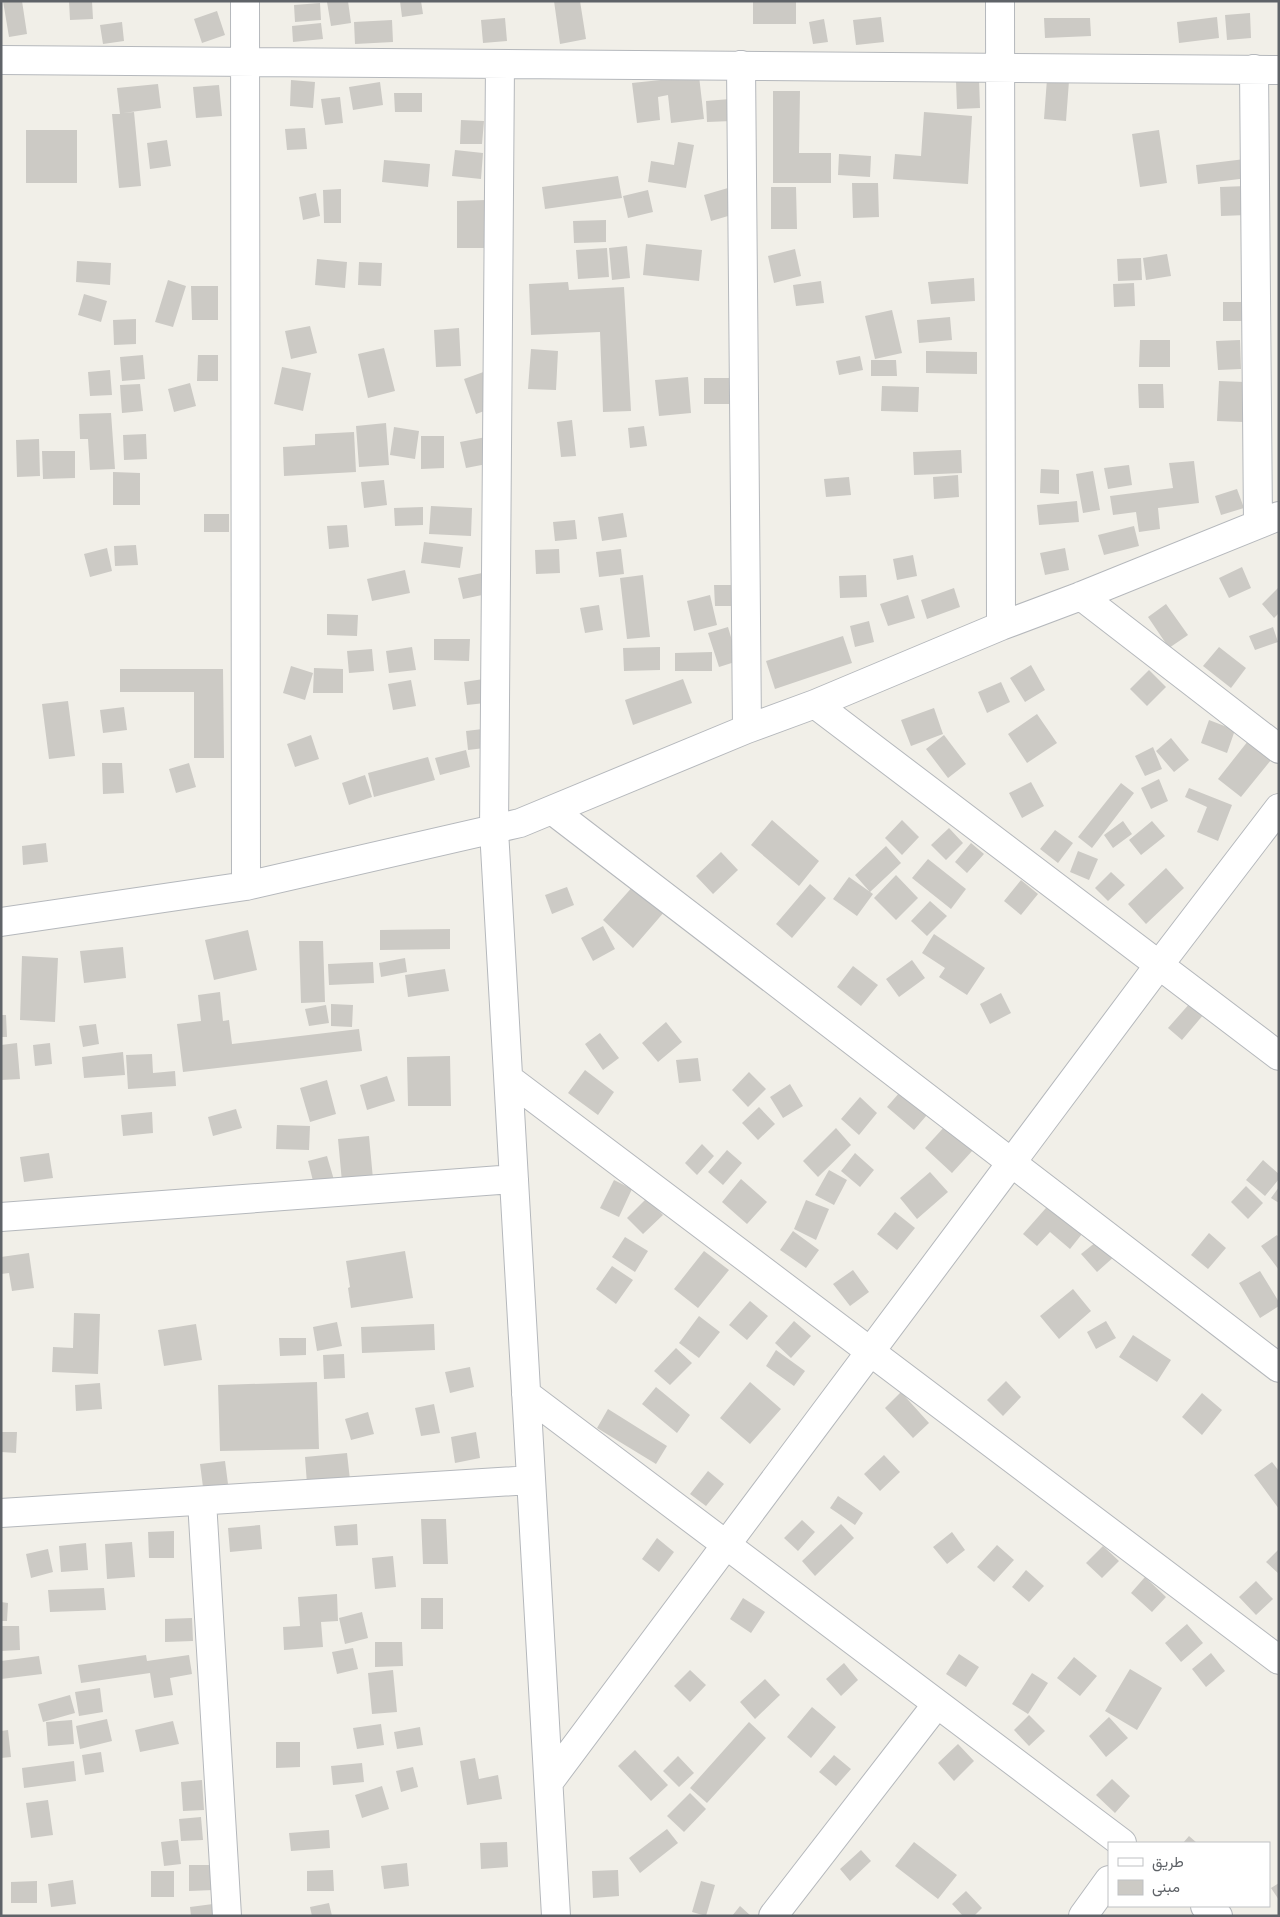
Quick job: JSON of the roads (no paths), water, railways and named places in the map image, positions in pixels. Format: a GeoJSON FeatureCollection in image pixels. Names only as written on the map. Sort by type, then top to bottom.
{"type":"FeatureCollection","features":[{"type":"Feature","properties":{"kind":"street"},"geometry":{"type":"LineString","coordinates":[[245,1],[246,886]]}},
{"type":"Feature","properties":{"kind":"street"},"geometry":{"type":"LineString","coordinates":[[1000,1],[1001,626]]}},
{"type":"Feature","properties":{"kind":"street"},"geometry":{"type":"LineString","coordinates":[[1,60],[1266,69],[1268,520],[1081,596],[1001,626],[816,704],[747,729],[520,823],[246,886],[1,922]]}},
{"type":"Feature","properties":{"kind":"street"},"geometry":{"type":"LineString","coordinates":[[500,64],[494,830],[556,1916]]}},
{"type":"Feature","properties":{"kind":"street"},"geometry":{"type":"LineString","coordinates":[[741,65],[747,729]]}},
{"type":"Feature","properties":{"kind":"street"},"geometry":{"type":"LineString","coordinates":[[1081,596],[1279,749]]}},
{"type":"Feature","properties":{"kind":"street"},"geometry":{"type":"LineString","coordinates":[[816,704],[1279,1056]]}},
{"type":"Feature","properties":{"kind":"street"},"geometry":{"type":"LineString","coordinates":[[549,1782],[1159,965],[1279,808]]}},
{"type":"Feature","properties":{"kind":"street"},"geometry":{"type":"LineString","coordinates":[[552,810],[1279,1368]]}},
{"type":"Feature","properties":{"kind":"street"},"geometry":{"type":"LineString","coordinates":[[509,1079],[1279,1660]]}},
{"type":"Feature","properties":{"kind":"street"},"geometry":{"type":"LineString","coordinates":[[1,1217],[514,1179]]}},
{"type":"Feature","properties":{"kind":"street"},"geometry":{"type":"LineString","coordinates":[[526,1394],[1121,1842]]}},
{"type":"Feature","properties":{"kind":"street"},"geometry":{"type":"LineString","coordinates":[[1,1513],[531,1480]]}},
{"type":"Feature","properties":{"kind":"street"},"geometry":{"type":"LineString","coordinates":[[202,1500],[227,1916]]}},
{"type":"Feature","properties":{"kind":"street"},"geometry":{"type":"LineString","coordinates":[[773,1916],[937,1704]]}},
{"type":"Feature","properties":{"kind":"street"},"geometry":{"type":"LineString","coordinates":[[1083,1916],[1108,1881]]}},
{"type":"Feature","properties":{"kind":"street"},"geometry":{"type":"LineString","coordinates":[[1206,1907],[1218,1916]]}}]}
